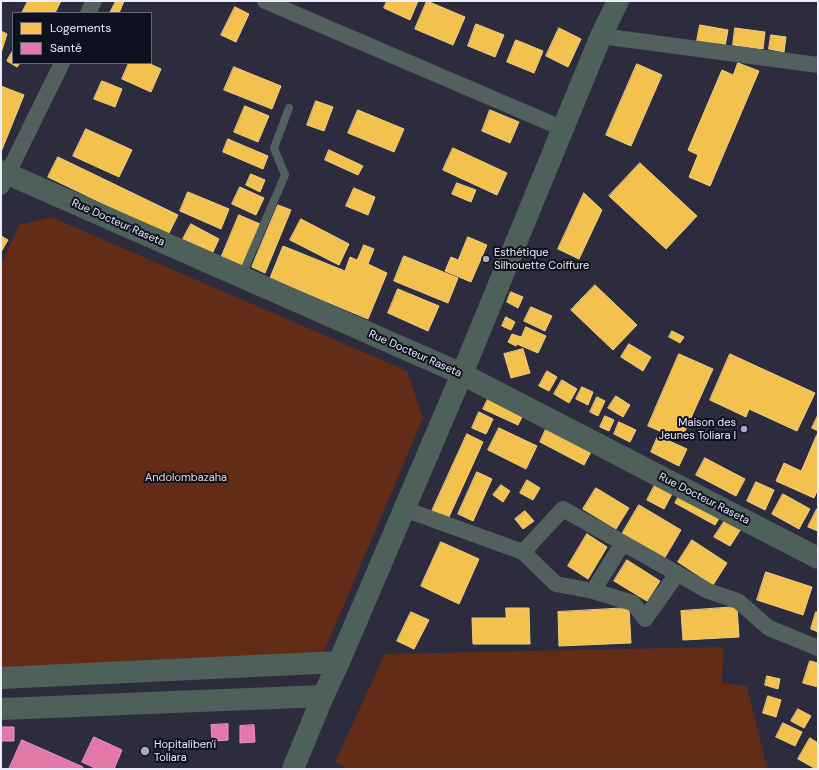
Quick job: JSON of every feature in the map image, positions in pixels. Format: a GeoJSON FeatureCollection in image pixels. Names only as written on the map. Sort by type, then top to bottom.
{"type":"FeatureCollection","features":[{"type":"Feature","properties":{"kind":"street"},"geometry":{"type":"LineString","coordinates":[[88,12],[94,1]]}},
{"type":"Feature","properties":{"kind":"street"},"geometry":{"type":"LineString","coordinates":[[265,1],[564,129]]}},
{"type":"Feature","properties":{"kind":"street"},"geometry":{"type":"LineString","coordinates":[[293,769],[462,374],[601,36],[618,1]]}},
{"type":"Feature","properties":{"kind":"street"},"geometry":{"type":"LineString","coordinates":[[601,36],[818,65]]}},
{"type":"Feature","properties":{"kind":"street"},"geometry":{"type":"LineString","coordinates":[[3,177],[61,64]]}},
{"type":"Feature","properties":{"kind":"street","name":"Rue Docteur Raseta"},"geometry":{"type":"LineString","coordinates":[[3,177],[241,277],[462,374],[818,558]]}},
{"type":"Feature","properties":{"kind":"street"},"geometry":{"type":"LineString","coordinates":[[404,509],[524,552],[556,584],[593,591],[633,603],[645,619],[677,574]]}},
{"type":"Feature","properties":{"kind":"street"},"geometry":{"type":"LineString","coordinates":[[524,552],[563,510],[708,591],[738,601],[769,628],[818,648]]}},
{"type":"Feature","properties":{"kind":"street"},"geometry":{"type":"LineString","coordinates":[[593,591],[623,543]]}},
{"type":"Feature","properties":{"kind":"street"},"geometry":{"type":"LineString","coordinates":[[1,678],[339,662]]}},
{"type":"Feature","properties":{"kind":"street"},"geometry":{"type":"LineString","coordinates":[[1,709],[323,696]]}},
{"type":"Feature","properties":{"kind":"lane"},"geometry":{"type":"LineString","coordinates":[[241,277],[285,175],[274,148],[289,108]]}},
{"type":"Feature","properties":{"kind":"green space","name":"Andolombazaha"},"geometry":{"type":"Polygon","coordinates":[[[51,217],[407,371],[423,418],[321,659],[1,671],[1,264],[19,225],[51,217]]]}},
{"type":"Feature","properties":{"kind":"green space"},"geometry":{"type":"Polygon","coordinates":[[[723,647],[722,683],[747,686],[767,769],[349,769],[335,762],[385,654],[723,647]]]}},
{"type":"Feature","properties":{"kind":"building: Logements"},"geometry":{"type":"Polygon","coordinates":[[[28,1],[61,1],[56,12],[22,12],[28,1]]]}},
{"type":"Feature","properties":{"kind":"building: Logements"},"geometry":{"type":"Polygon","coordinates":[[[116,1],[124,1],[119,12],[110,12],[116,1]]]}},
{"type":"Feature","properties":{"kind":"building: Logements"},"geometry":{"type":"Polygon","coordinates":[[[387,1],[418,1],[410,20],[384,8],[387,1]]]}},
{"type":"Feature","properties":{"kind":"building: Logements"},"geometry":{"type":"Polygon","coordinates":[[[427,1],[465,17],[453,45],[415,29],[427,1]]]}},
{"type":"Feature","properties":{"kind":"building: Logements"},"geometry":{"type":"Polygon","coordinates":[[[235,7],[249,14],[236,42],[221,35],[235,7]]]}},
{"type":"Feature","properties":{"kind":"building: Logements"},"geometry":{"type":"Polygon","coordinates":[[[476,24],[504,35],[495,57],[468,46],[476,24]]]}},
{"type":"Feature","properties":{"kind":"building: Logements"},"geometry":{"type":"Polygon","coordinates":[[[700,25],[728,30],[725,46],[697,41],[700,25]]]}},
{"type":"Feature","properties":{"kind":"building: Logements"},"geometry":{"type":"Polygon","coordinates":[[[559,28],[581,39],[568,67],[546,56],[559,28]]]}},
{"type":"Feature","properties":{"kind":"building: Logements"},"geometry":{"type":"Polygon","coordinates":[[[735,28],[765,32],[763,49],[733,45],[735,28]]]}},
{"type":"Feature","properties":{"kind":"building: Logements"},"geometry":{"type":"Polygon","coordinates":[[[1,31],[7,34],[1,53],[1,31]]]}},
{"type":"Feature","properties":{"kind":"building: Logements"},"geometry":{"type":"Polygon","coordinates":[[[771,35],[786,37],[784,52],[769,49],[771,35]]]}},
{"type":"Feature","properties":{"kind":"building: Logements"},"geometry":{"type":"Polygon","coordinates":[[[516,40],[543,51],[534,73],[507,62],[516,40]]]}},
{"type":"Feature","properties":{"kind":"building: Logements"},"geometry":{"type":"Polygon","coordinates":[[[12,52],[12,64],[7,61],[12,52]]]}},
{"type":"Feature","properties":{"kind":"building: Logements"},"geometry":{"type":"Polygon","coordinates":[[[738,63],[759,71],[710,186],[689,177],[698,155],[688,150],[722,70],[733,75],[738,63]]]}},
{"type":"Feature","properties":{"kind":"building: Logements"},"geometry":{"type":"Polygon","coordinates":[[[12,64],[19,64],[17,67],[12,64]]]}},
{"type":"Feature","properties":{"kind":"building: Logements"},"geometry":{"type":"Polygon","coordinates":[[[129,64],[150,64],[161,69],[151,92],[122,79],[129,64]]]}},
{"type":"Feature","properties":{"kind":"building: Logements"},"geometry":{"type":"Polygon","coordinates":[[[637,64],[662,75],[631,146],[606,135],[637,64]]]}},
{"type":"Feature","properties":{"kind":"building: Logements"},"geometry":{"type":"Polygon","coordinates":[[[234,67],[281,86],[272,109],[224,90],[234,67]]]}},
{"type":"Feature","properties":{"kind":"building: Logements"},"geometry":{"type":"Polygon","coordinates":[[[102,81],[122,89],[115,107],[94,99],[102,81]]]}},
{"type":"Feature","properties":{"kind":"building: Logements"},"geometry":{"type":"Polygon","coordinates":[[[1,86],[24,95],[1,152],[1,86]]]}},
{"type":"Feature","properties":{"kind":"building: Logements"},"geometry":{"type":"Polygon","coordinates":[[[316,101],[333,107],[324,131],[307,125],[316,101]]]}},
{"type":"Feature","properties":{"kind":"building: Logements"},"geometry":{"type":"Polygon","coordinates":[[[245,106],[269,116],[258,142],[234,132],[245,106]]]}},
{"type":"Feature","properties":{"kind":"building: Logements"},"geometry":{"type":"Polygon","coordinates":[[[358,110],[404,129],[394,152],[348,133],[358,110]]]}},
{"type":"Feature","properties":{"kind":"building: Logements"},"geometry":{"type":"Polygon","coordinates":[[[490,110],[519,122],[510,143],[482,131],[490,110]]]}},
{"type":"Feature","properties":{"kind":"building: Logements"},"geometry":{"type":"Polygon","coordinates":[[[86,129],[132,150],[119,177],[73,156],[86,129]]]}},
{"type":"Feature","properties":{"kind":"building: Logements"},"geometry":{"type":"Polygon","coordinates":[[[228,139],[268,156],[263,169],[223,152],[228,139]]]}},
{"type":"Feature","properties":{"kind":"building: Logements"},"geometry":{"type":"Polygon","coordinates":[[[453,148],[507,173],[497,195],[443,170],[453,148]]]}},
{"type":"Feature","properties":{"kind":"building: Logements"},"geometry":{"type":"Polygon","coordinates":[[[329,150],[363,166],[358,175],[325,160],[329,150]]]}},
{"type":"Feature","properties":{"kind":"building: Logements"},"geometry":{"type":"Polygon","coordinates":[[[58,157],[178,215],[168,235],[48,177],[58,157]]]}},
{"type":"Feature","properties":{"kind":"building: Logements"},"geometry":{"type":"Polygon","coordinates":[[[640,163],[697,216],[666,249],[609,196],[640,163]]]}},
{"type":"Feature","properties":{"kind":"building: Logements"},"geometry":{"type":"Polygon","coordinates":[[[251,174],[265,180],[260,192],[246,185],[251,174]]]}},
{"type":"Feature","properties":{"kind":"building: Logements"},"geometry":{"type":"Polygon","coordinates":[[[457,183],[476,190],[471,202],[452,194],[457,183]]]}},
{"type":"Feature","properties":{"kind":"building: Logements"},"geometry":{"type":"Polygon","coordinates":[[[240,187],[264,198],[256,215],[232,204],[240,187]]]}},
{"type":"Feature","properties":{"kind":"building: Logements"},"geometry":{"type":"Polygon","coordinates":[[[354,188],[375,197],[368,215],[346,206],[354,188]]]}},
{"type":"Feature","properties":{"kind":"building: Logements"},"geometry":{"type":"Polygon","coordinates":[[[188,192],[229,209],[221,229],[180,211],[188,192]]]}},
{"type":"Feature","properties":{"kind":"building: Logements"},"geometry":{"type":"Polygon","coordinates":[[[584,193],[602,210],[579,259],[558,249],[584,193]]]}},
{"type":"Feature","properties":{"kind":"building: Logements"},"geometry":{"type":"Polygon","coordinates":[[[278,205],[291,210],[265,273],[252,267],[278,205]]]}},
{"type":"Feature","properties":{"kind":"building: Logements"},"geometry":{"type":"Polygon","coordinates":[[[239,215],[260,224],[242,267],[221,258],[239,215]]]}},
{"type":"Feature","properties":{"kind":"building: Logements"},"geometry":{"type":"Polygon","coordinates":[[[301,219],[349,244],[339,265],[290,240],[301,219]]]}},
{"type":"Feature","properties":{"kind":"building: Logements"},"geometry":{"type":"Polygon","coordinates":[[[191,224],[219,239],[212,254],[183,239],[191,224]]]}},
{"type":"Feature","properties":{"kind":"building: Logements"},"geometry":{"type":"Polygon","coordinates":[[[1,236],[8,240],[1,252],[1,236]]]}},
{"type":"Feature","properties":{"kind":"building: Logements"},"geometry":{"type":"Polygon","coordinates":[[[468,237],[487,245],[471,282],[445,271],[451,257],[458,260],[468,237]]]}},
{"type":"Feature","properties":{"kind":"building: Logements"},"geometry":{"type":"Polygon","coordinates":[[[364,245],[374,249],[368,264],[387,273],[368,319],[270,278],[283,246],[345,271],[350,257],[357,260],[364,245]]]}},
{"type":"Feature","properties":{"kind":"building: Logements"},"geometry":{"type":"Polygon","coordinates":[[[404,256],[458,278],[448,303],[394,281],[404,256]]]}},
{"type":"Feature","properties":{"kind":"building: Logements"},"geometry":{"type":"Polygon","coordinates":[[[595,285],[637,325],[613,350],[571,310],[595,285]]]}},
{"type":"Feature","properties":{"kind":"building: Logements"},"geometry":{"type":"Polygon","coordinates":[[[398,289],[439,306],[428,331],[388,313],[398,289]]]}},
{"type":"Feature","properties":{"kind":"building: Logements"},"geometry":{"type":"Polygon","coordinates":[[[511,292],[523,297],[518,308],[507,302],[511,292]]]}},
{"type":"Feature","properties":{"kind":"building: Logements"},"geometry":{"type":"Polygon","coordinates":[[[531,307],[552,316],[545,331],[524,321],[531,307]]]}},
{"type":"Feature","properties":{"kind":"building: Logements"},"geometry":{"type":"Polygon","coordinates":[[[506,317],[515,322],[511,330],[502,326],[506,317]]]}},
{"type":"Feature","properties":{"kind":"building: Logements"},"geometry":{"type":"Polygon","coordinates":[[[526,327],[546,336],[538,353],[517,344],[516,346],[508,342],[512,334],[521,337],[526,327]]]}},
{"type":"Feature","properties":{"kind":"building: Logements"},"geometry":{"type":"Polygon","coordinates":[[[672,331],[684,337],[680,343],[669,337],[672,331]]]}},
{"type":"Feature","properties":{"kind":"building: Logements"},"geometry":{"type":"Polygon","coordinates":[[[629,344],[651,357],[643,371],[621,357],[629,344]]]}},
{"type":"Feature","properties":{"kind":"building: Logements"},"geometry":{"type":"Polygon","coordinates":[[[523,349],[530,373],[511,378],[504,354],[523,349]]]}},
{"type":"Feature","properties":{"kind":"building: Logements"},"geometry":{"type":"Polygon","coordinates":[[[679,354],[713,369],[681,440],[648,426],[679,354]]]}},
{"type":"Feature","properties":{"kind":"building: Logements"},"geometry":{"type":"Polygon","coordinates":[[[730,354],[815,393],[797,431],[749,409],[746,417],[710,400],[730,354]]]}},
{"type":"Feature","properties":{"kind":"building: Logements"},"geometry":{"type":"Polygon","coordinates":[[[547,371],[557,377],[549,391],[539,386],[547,371]]]}},
{"type":"Feature","properties":{"kind":"building: Logements"},"geometry":{"type":"Polygon","coordinates":[[[562,380],[577,389],[569,403],[554,394],[562,380]]]}},
{"type":"Feature","properties":{"kind":"building: Logements"},"geometry":{"type":"Polygon","coordinates":[[[582,387],[593,392],[588,405],[576,399],[582,387]]]}},
{"type":"Feature","properties":{"kind":"building: Logements"},"geometry":{"type":"Polygon","coordinates":[[[616,396],[630,405],[623,417],[608,408],[616,396]]]}},
{"type":"Feature","properties":{"kind":"building: Logements"},"geometry":{"type":"Polygon","coordinates":[[[597,397],[605,401],[598,416],[590,412],[597,397]]]}},
{"type":"Feature","properties":{"kind":"building: Logements"},"geometry":{"type":"Polygon","coordinates":[[[488,399],[523,415],[518,425],[483,409],[488,399]]]}},
{"type":"Feature","properties":{"kind":"building: Logements"},"geometry":{"type":"Polygon","coordinates":[[[479,412],[493,419],[486,434],[472,428],[479,412]]]}},
{"type":"Feature","properties":{"kind":"building: Logements"},"geometry":{"type":"Polygon","coordinates":[[[818,415],[818,431],[812,428],[818,415]]]}},
{"type":"Feature","properties":{"kind":"building: Logements"},"geometry":{"type":"Polygon","coordinates":[[[605,416],[614,420],[609,431],[600,427],[605,416]]]}},
{"type":"Feature","properties":{"kind":"building: Logements"},"geometry":{"type":"Polygon","coordinates":[[[619,422],[636,430],[630,442],[614,434],[619,422]]]}},
{"type":"Feature","properties":{"kind":"building: Logements"},"geometry":{"type":"Polygon","coordinates":[[[547,427],[592,450],[584,465],[540,442],[547,427]]]}},
{"type":"Feature","properties":{"kind":"building: Logements"},"geometry":{"type":"Polygon","coordinates":[[[499,428],[537,446],[526,469],[488,450],[499,428]]]}},
{"type":"Feature","properties":{"kind":"building: Logements"},"geometry":{"type":"Polygon","coordinates":[[[467,434],[483,442],[448,519],[432,511],[467,434]]]}},
{"type":"Feature","properties":{"kind":"building: Logements"},"geometry":{"type":"Polygon","coordinates":[[[817,435],[818,489],[814,498],[776,481],[784,463],[801,471],[817,435]]]}},
{"type":"Feature","properties":{"kind":"building: Logements"},"geometry":{"type":"Polygon","coordinates":[[[658,436],[687,449],[679,466],[651,452],[658,436]]]}},
{"type":"Feature","properties":{"kind":"building: Logements"},"geometry":{"type":"Polygon","coordinates":[[[705,458],[745,479],[736,496],[696,475],[705,458]]]}},
{"type":"Feature","properties":{"kind":"building: Logements"},"geometry":{"type":"Polygon","coordinates":[[[477,472],[492,479],[473,521],[458,514],[477,472]]]}},
{"type":"Feature","properties":{"kind":"building: Logements"},"geometry":{"type":"Polygon","coordinates":[[[527,480],[540,488],[533,500],[520,493],[527,480]]]}},
{"type":"Feature","properties":{"kind":"building: Logements"},"geometry":{"type":"Polygon","coordinates":[[[756,482],[774,490],[765,510],[747,501],[756,482]]]}},
{"type":"Feature","properties":{"kind":"building: Logements"},"geometry":{"type":"Polygon","coordinates":[[[656,483],[673,492],[664,509],[647,500],[656,483]]]}},
{"type":"Feature","properties":{"kind":"building: Logements"},"geometry":{"type":"Polygon","coordinates":[[[501,485],[510,491],[503,502],[493,495],[501,485]]]}},
{"type":"Feature","properties":{"kind":"building: Logements"},"geometry":{"type":"Polygon","coordinates":[[[596,488],[629,508],[616,529],[583,509],[596,488]]]}},
{"type":"Feature","properties":{"kind":"building: Logements"},"geometry":{"type":"Polygon","coordinates":[[[681,493],[721,515],[715,525],[675,503],[681,493]]]}},
{"type":"Feature","properties":{"kind":"building: Logements"},"geometry":{"type":"Polygon","coordinates":[[[783,494],[810,509],[799,529],[772,514],[783,494]]]}},
{"type":"Feature","properties":{"kind":"building: Logements"},"geometry":{"type":"Polygon","coordinates":[[[639,505],[681,530],[664,559],[622,534],[639,505]]]}},
{"type":"Feature","properties":{"kind":"building: Logements"},"geometry":{"type":"Polygon","coordinates":[[[818,509],[818,531],[808,527],[818,509]]]}},
{"type":"Feature","properties":{"kind":"building: Logements"},"geometry":{"type":"Polygon","coordinates":[[[525,511],[534,521],[523,529],[515,519],[525,511]]]}},
{"type":"Feature","properties":{"kind":"building: Logements"},"geometry":{"type":"Polygon","coordinates":[[[726,519],[741,529],[730,546],[714,537],[726,519]]]}},
{"type":"Feature","properties":{"kind":"building: Logements"},"geometry":{"type":"Polygon","coordinates":[[[587,534],[607,547],[588,579],[568,566],[587,534]]]}},
{"type":"Feature","properties":{"kind":"building: Logements"},"geometry":{"type":"Polygon","coordinates":[[[692,540],[727,563],[713,585],[678,562],[692,540]]]}},
{"type":"Feature","properties":{"kind":"building: Logements"},"geometry":{"type":"Polygon","coordinates":[[[441,542],[479,559],[459,604],[421,586],[441,542]]]}},
{"type":"Feature","properties":{"kind":"building: Logements"},"geometry":{"type":"Polygon","coordinates":[[[627,560],[660,581],[647,601],[614,581],[627,560]]]}},
{"type":"Feature","properties":{"kind":"building: Logements"},"geometry":{"type":"Polygon","coordinates":[[[766,572],[812,587],[803,615],[757,600],[766,572]]]}},
{"type":"Feature","properties":{"kind":"building: Logements"},"geometry":{"type":"Polygon","coordinates":[[[737,607],[739,637],[683,640],[681,611],[737,607]]]}},
{"type":"Feature","properties":{"kind":"building: Logements"},"geometry":{"type":"Polygon","coordinates":[[[506,608],[529,608],[530,644],[473,644],[472,618],[506,618],[506,608]]]}},
{"type":"Feature","properties":{"kind":"building: Logements"},"geometry":{"type":"Polygon","coordinates":[[[629,608],[631,643],[559,646],[558,612],[629,608]]]}},
{"type":"Feature","properties":{"kind":"building: Logements"},"geometry":{"type":"Polygon","coordinates":[[[411,612],[429,620],[414,649],[397,641],[411,612]]]}},
{"type":"Feature","properties":{"kind":"building: Logements"},"geometry":{"type":"Polygon","coordinates":[[[816,612],[818,612],[818,632],[811,629],[816,612]]]}},
{"type":"Feature","properties":{"kind":"building: Logements"},"geometry":{"type":"Polygon","coordinates":[[[810,661],[818,663],[818,687],[803,683],[810,661]]]}},
{"type":"Feature","properties":{"kind":"building: Logements"},"geometry":{"type":"Polygon","coordinates":[[[767,676],[780,679],[778,689],[765,685],[767,676]]]}},
{"type":"Feature","properties":{"kind":"building: Logements"},"geometry":{"type":"Polygon","coordinates":[[[768,696],[781,700],[776,717],[763,713],[768,696]]]}},
{"type":"Feature","properties":{"kind":"building: Logements"},"geometry":{"type":"Polygon","coordinates":[[[798,709],[811,716],[804,728],[791,721],[798,709]]]}},
{"type":"Feature","properties":{"kind":"building: Logements"},"geometry":{"type":"Polygon","coordinates":[[[783,723],[802,732],[795,746],[776,737],[783,723]]]}},
{"type":"Feature","properties":{"kind":"building: Logements"},"geometry":{"type":"Polygon","coordinates":[[[810,738],[818,743],[818,765],[816,769],[798,759],[810,738]]]}},
{"type":"Feature","properties":{"kind":"building: Santé"},"geometry":{"type":"Polygon","coordinates":[[[228,724],[228,740],[212,741],[211,725],[228,724]]]}},
{"type":"Feature","properties":{"kind":"building: Santé"},"geometry":{"type":"Polygon","coordinates":[[[254,725],[255,742],[240,743],[240,726],[254,725]]]}},
{"type":"Feature","properties":{"kind":"building: Santé"},"geometry":{"type":"Polygon","coordinates":[[[1,727],[14,727],[14,741],[1,741],[1,727]]]}},
{"type":"Feature","properties":{"kind":"building: Santé"},"geometry":{"type":"Polygon","coordinates":[[[94,737],[122,750],[114,769],[97,769],[82,762],[94,737]]]}},
{"type":"Feature","properties":{"kind":"building: Santé"},"geometry":{"type":"Polygon","coordinates":[[[22,740],[83,767],[82,769],[9,769],[22,740]]]}},
{"type":"Feature","properties":{"kind":"place","name":"Esthétique Silhouette Coiffure"},"geometry":{"type":"Point","coordinates":[486,259]}},
{"type":"Feature","properties":{"kind":"place","name":"Maison des Jeunes Toliara I"},"geometry":{"type":"Point","coordinates":[744,429]}},
{"type":"Feature","properties":{"kind":"place","name":"Hopitaliben'i Toliara"},"geometry":{"type":"Point","coordinates":[145,751]}}]}
